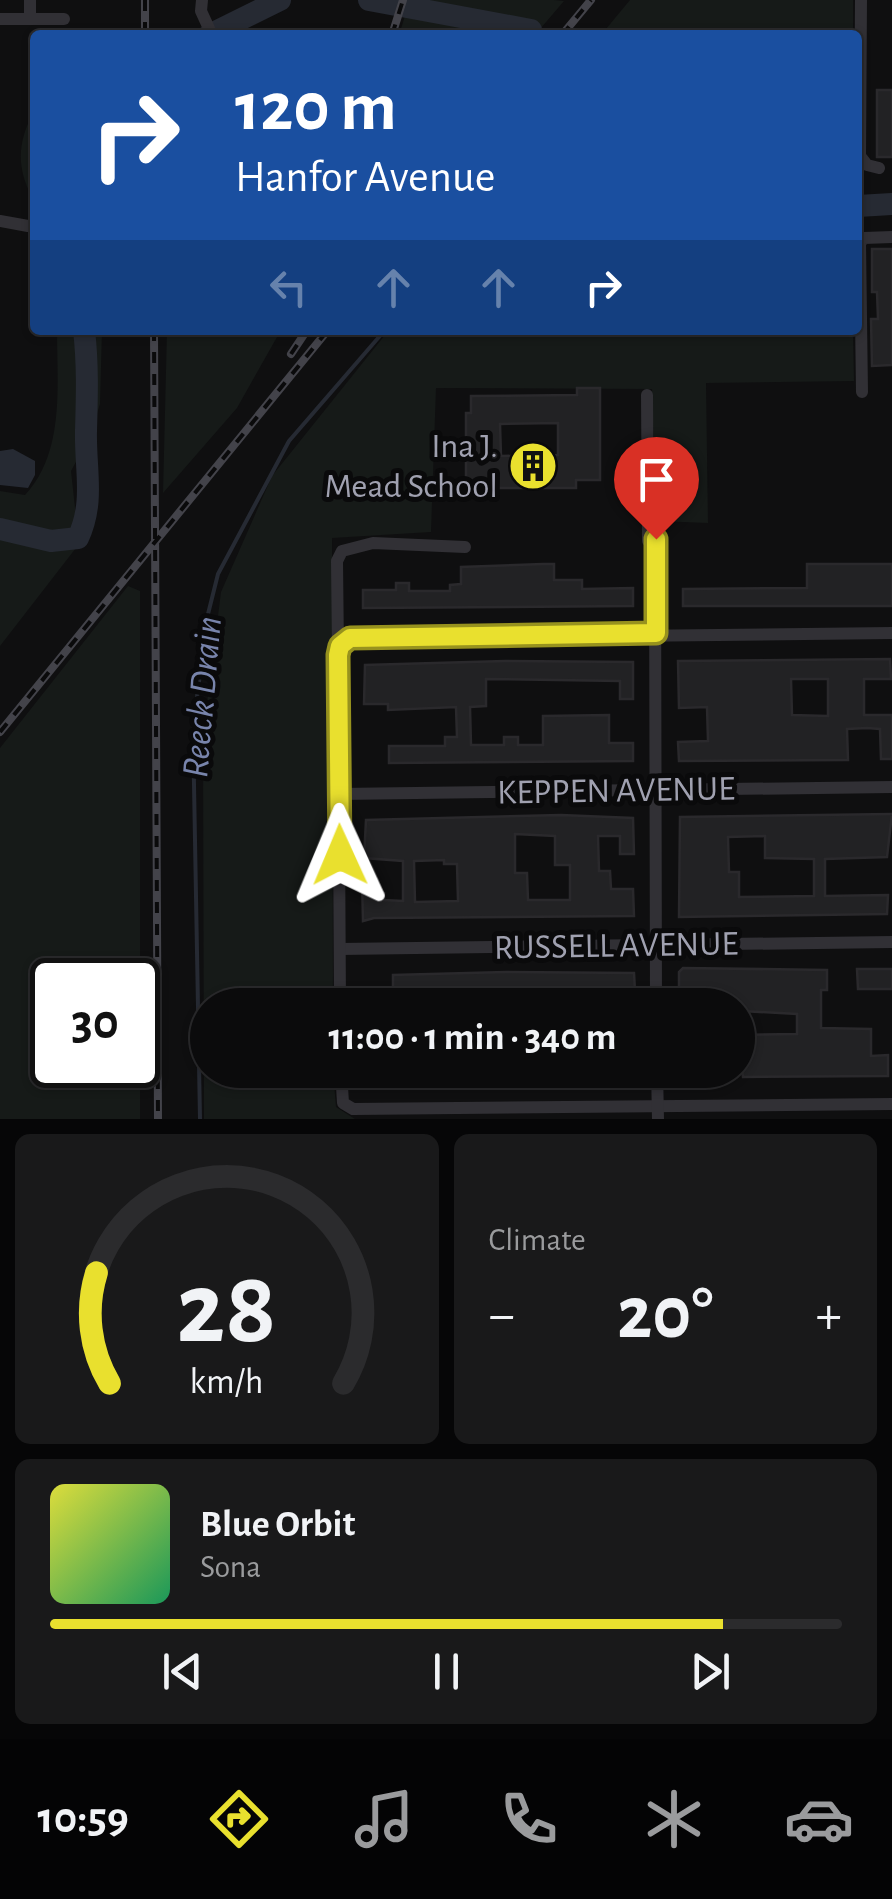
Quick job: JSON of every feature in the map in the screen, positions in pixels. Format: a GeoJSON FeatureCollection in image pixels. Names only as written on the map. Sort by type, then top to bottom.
{"type":"FeatureCollection","features":[{"type":"Feature","properties":{"kind":"street"},"geometry":{"type":"LineString","coordinates":[[30,0],[30,19]]}},
{"type":"Feature","properties":{"kind":"street"},"geometry":{"type":"LineString","coordinates":[[202,0],[210,30]]}},
{"type":"Feature","properties":{"kind":"street"},"geometry":{"type":"LineString","coordinates":[[861,0],[861,30]]}},
{"type":"Feature","properties":{"kind":"street"},"geometry":{"type":"LineString","coordinates":[[0,19],[64,19]]}},
{"type":"Feature","properties":{"kind":"street"},"geometry":{"type":"LineString","coordinates":[[862,159],[867,165],[879,168]]}},
{"type":"Feature","properties":{"kind":"street"},"geometry":{"type":"LineString","coordinates":[[0,221],[28,226]]}},
{"type":"Feature","properties":{"kind":"street"},"geometry":{"type":"LineString","coordinates":[[862,240],[892,237]]}},
{"type":"Feature","properties":{"kind":"street"},"geometry":{"type":"LineString","coordinates":[[861,335],[862,392]]}},
{"type":"Feature","properties":{"kind":"street"},"geometry":{"type":"LineString","coordinates":[[648,395],[656,633],[656,988]]}},
{"type":"Feature","properties":{"kind":"street"},"geometry":{"type":"LineString","coordinates":[[340,988],[341,646],[336,561],[342,550],[373,543],[465,547]]}},
{"type":"Feature","properties":{"kind":"street"},"geometry":{"type":"LineString","coordinates":[[341,646],[350,638],[892,633]]}},
{"type":"Feature","properties":{"kind":"street","name":"KEPPEN AVENUE"},"geometry":{"type":"LineString","coordinates":[[339,794],[892,787]]}},
{"type":"Feature","properties":{"kind":"street","name":"RUSSELL AVENUE"},"geometry":{"type":"LineString","coordinates":[[340,949],[892,942]]}},
{"type":"Feature","properties":{"kind":"street"},"geometry":{"type":"LineString","coordinates":[[344,1088],[346,1106],[353,1110],[658,1112],[892,1104]]}},
{"type":"Feature","properties":{"kind":"shaded area"},"geometry":{"type":"Polygon","coordinates":[[[410,0],[564,1],[539,30],[401,30],[410,0]]]}},
{"type":"Feature","properties":{"kind":"shaded area"},"geometry":{"type":"Polygon","coordinates":[[[630,0],[853,0],[853,30],[605,30],[630,0]]]}},
{"type":"Feature","properties":{"kind":"shaded area"},"geometry":{"type":"Polygon","coordinates":[[[30,120],[30,192],[22,168],[24,134],[30,120]]]}},
{"type":"Feature","properties":{"kind":"shaded area"},"geometry":{"type":"Polygon","coordinates":[[[57,335],[102,335],[100,404],[90,436],[71,471],[79,544],[0,646],[0,491],[25,495],[38,478],[53,439],[57,335]]]}},
{"type":"Feature","properties":{"kind":"shaded area"},"geometry":{"type":"Polygon","coordinates":[[[167,335],[278,335],[237,408],[163,493],[167,335]]]}},
{"type":"Feature","properties":{"kind":"shaded area"},"geometry":{"type":"Polygon","coordinates":[[[385,335],[853,335],[854,381],[706,383],[708,523],[656,521],[652,389],[436,388],[431,532],[332,538],[333,988],[204,988],[203,735],[221,592],[272,476],[385,335]]]}},
{"type":"Feature","properties":{"kind":"shaded area"},"geometry":{"type":"Polygon","coordinates":[[[13,449],[35,461],[35,475],[28,488],[0,485],[0,451],[13,449]]]}},
{"type":"Feature","properties":{"kind":"shaded area"},"geometry":{"type":"Polygon","coordinates":[[[128,586],[140,591],[140,958],[30,958],[30,1088],[140,1088],[140,1119],[0,1119],[0,748],[128,586]]]}},
{"type":"Feature","properties":{"kind":"shaded area"},"geometry":{"type":"Polygon","coordinates":[[[204,1088],[334,1088],[336,1107],[355,1119],[204,1119],[204,1088]]]}},
{"type":"Feature","properties":{"kind":"building"},"geometry":{"type":"Polygon","coordinates":[[[877,90],[892,90],[892,157],[877,157],[877,90]]]}},
{"type":"Feature","properties":{"kind":"building"},"geometry":{"type":"Polygon","coordinates":[[[872,249],[892,249],[892,365],[872,366],[871,319],[878,319],[877,292],[872,292],[872,249]]]}},
{"type":"Feature","properties":{"kind":"building","name":"Ina J. Mead School"},"geometry":{"type":"Polygon","coordinates":[[[577,388],[600,388],[600,480],[576,480],[576,488],[466,488],[466,413],[471,413],[471,396],[577,395],[577,388]],[[558,423],[500,424],[501,456],[558,455],[558,423]]]}},
{"type":"Feature","properties":{"kind":"building"},"geometry":{"type":"Polygon","coordinates":[[[554,564],[554,580],[582,580],[582,589],[633,588],[633,606],[363,608],[363,590],[396,590],[396,583],[409,583],[409,591],[450,591],[450,585],[461,584],[461,567],[554,564]]]}},
{"type":"Feature","properties":{"kind":"building"},"geometry":{"type":"Polygon","coordinates":[[[807,564],[892,564],[892,606],[683,606],[683,589],[807,588],[807,564]]]}},
{"type":"Feature","properties":{"kind":"building"},"geometry":{"type":"Polygon","coordinates":[[[890,659],[891,679],[864,679],[864,715],[892,715],[892,759],[881,759],[880,729],[867,728],[847,729],[848,760],[679,761],[678,742],[708,741],[707,707],[679,708],[678,661],[890,659]],[[791,679],[792,715],[828,716],[828,679],[791,679]]]}},
{"type":"Feature","properties":{"kind":"building"},"geometry":{"type":"Polygon","coordinates":[[[633,662],[633,699],[620,699],[620,681],[486,679],[486,706],[470,707],[471,745],[504,745],[504,737],[518,737],[518,745],[543,745],[543,716],[609,715],[609,743],[633,743],[633,761],[389,763],[389,746],[445,746],[445,737],[457,737],[456,707],[388,710],[388,704],[364,704],[365,665],[633,662]]]}},
{"type":"Feature","properties":{"kind":"building"},"geometry":{"type":"Polygon","coordinates":[[[892,814],[887,857],[825,859],[825,896],[888,895],[887,914],[679,917],[680,817],[892,814]],[[765,836],[728,837],[729,872],[739,872],[739,897],[814,896],[814,859],[765,858],[765,836]]]}},
{"type":"Feature","properties":{"kind":"building"},"geometry":{"type":"Polygon","coordinates":[[[561,815],[633,818],[634,854],[620,854],[620,836],[598,836],[599,871],[610,871],[611,889],[633,889],[634,916],[363,921],[362,879],[377,879],[377,893],[384,893],[384,900],[403,901],[403,861],[364,858],[366,820],[561,815]],[[515,834],[515,873],[527,873],[528,900],[570,900],[570,865],[555,865],[555,836],[515,834]],[[444,860],[414,861],[415,902],[458,901],[457,864],[444,864],[444,860]]]}},
{"type":"Feature","properties":{"kind":"building"},"geometry":{"type":"Polygon","coordinates":[[[683,968],[827,970],[827,990],[821,990],[821,1028],[871,1029],[871,1056],[888,1055],[888,1076],[755,1077],[755,1035],[797,1034],[797,1014],[755,1012],[755,988],[679,988],[679,972],[683,968]]]}},
{"type":"Feature","properties":{"kind":"building"},"geometry":{"type":"Polygon","coordinates":[[[857,969],[892,969],[892,989],[858,989],[857,969]]]}},
{"type":"Feature","properties":{"kind":"building"},"geometry":{"type":"Polygon","coordinates":[[[634,973],[635,988],[393,988],[393,975],[634,973]]]}},
{"type":"Feature","properties":{"kind":"waterway"},"geometry":{"type":"LineString","coordinates":[[219,30],[280,0]]}},
{"type":"Feature","properties":{"kind":"waterway"},"geometry":{"type":"LineString","coordinates":[[369,0],[531,30]]}},
{"type":"Feature","properties":{"kind":"waterway"},"geometry":{"type":"LineString","coordinates":[[862,206],[892,204]]}},
{"type":"Feature","properties":{"kind":"waterway"},"geometry":{"type":"LineString","coordinates":[[0,529],[51,541],[78,538],[88,498],[84,335]]}},
{"type":"Feature","properties":{"kind":"waterway","name":"Reeck Drain"},"geometry":{"type":"LineString","coordinates":[[200,1119],[193,729],[207,618],[218,574],[289,441],[381,335]]}},
{"type":"Feature","properties":{"kind":"railway"},"geometry":{"type":"LineString","coordinates":[[145,0],[145,30]]}},
{"type":"Feature","properties":{"kind":"railway"},"geometry":{"type":"LineString","coordinates":[[394,30],[403,0]]}},
{"type":"Feature","properties":{"kind":"railway"},"geometry":{"type":"LineString","coordinates":[[566,30],[591,0]]}},
{"type":"Feature","properties":{"kind":"railway"},"geometry":{"type":"LineString","coordinates":[[154,335],[158,1119]]}},
{"type":"Feature","properties":{"kind":"railway"},"geometry":{"type":"LineString","coordinates":[[291,354],[304,335]]}},
{"type":"Feature","properties":{"kind":"railway"},"geometry":{"type":"LineString","coordinates":[[0,732],[324,335]]}},
{"type":"Feature","properties":{"kind":"place","name":"Ina J. Mead School"},"geometry":{"type":"Point","coordinates":[533,466]}},
{"type":"Feature","properties":{"kind":"route"},"geometry":{"type":"LineString","coordinates":[[340,855],[340,646],[350,638],[656,633],[656,539]]}}]}
